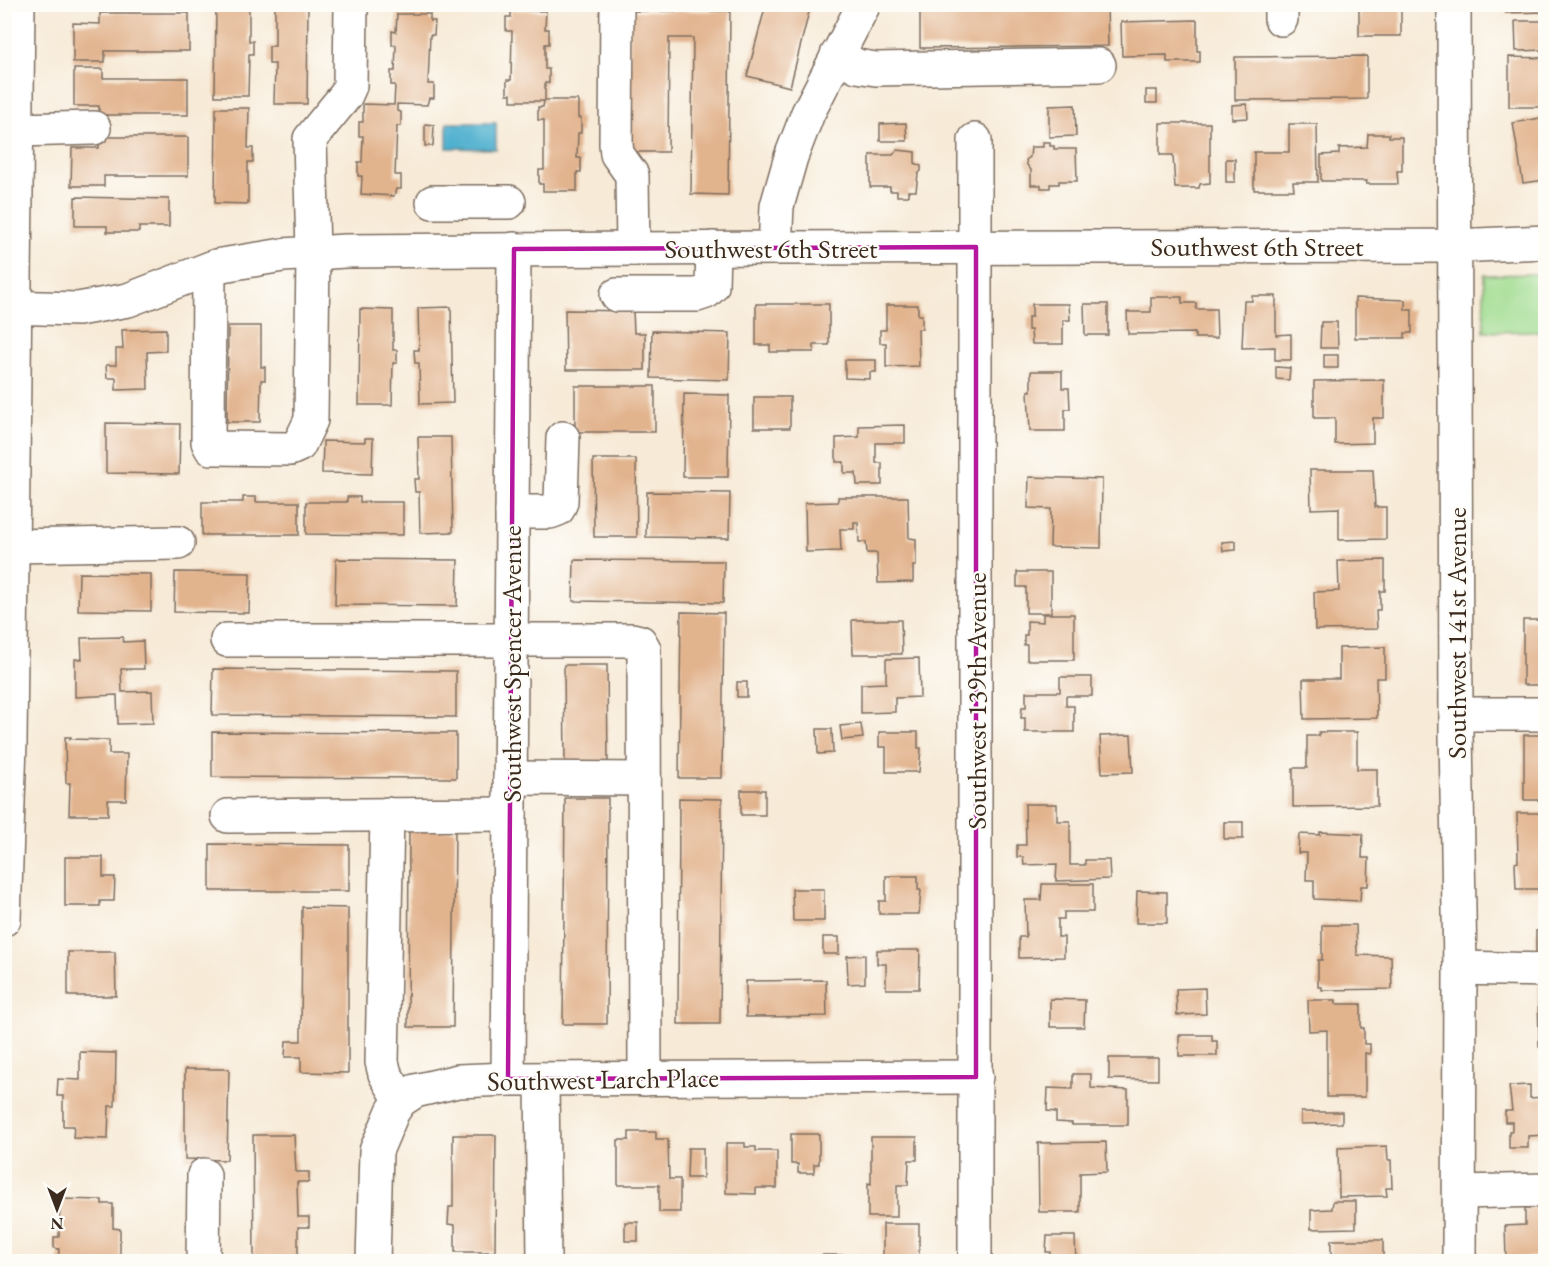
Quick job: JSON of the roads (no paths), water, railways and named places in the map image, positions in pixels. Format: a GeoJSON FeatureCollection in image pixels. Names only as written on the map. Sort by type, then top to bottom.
{"type":"FeatureCollection","features":[{"type":"Feature","properties":{"kind":"street"},"geometry":{"type":"LineString","coordinates":[[4,919],[12,546],[10,308],[18,4]]}},
{"type":"Feature","properties":{"kind":"street"},"geometry":{"type":"LineString","coordinates":[[209,269],[208,442],[211,448],[290,449],[299,445],[311,420],[313,253],[310,139],[346,95],[350,86],[351,4]]}},
{"type":"Feature","properties":{"kind":"street"},"geometry":{"type":"LineString","coordinates":[[617,4],[616,144],[618,154],[632,175],[633,249]]}},
{"type":"Feature","properties":{"kind":"street"},"geometry":{"type":"LineString","coordinates":[[775,248],[777,206],[791,157],[808,112],[864,4]]}},
{"type":"Feature","properties":{"kind":"street","name":"Southwest 141st Avenue"},"geometry":{"type":"LineString","coordinates":[[1454,4],[1460,1262]]}},
{"type":"Feature","properties":{"kind":"street"},"geometry":{"type":"LineString","coordinates":[[837,55],[857,66],[876,69],[1099,65]]}},
{"type":"Feature","properties":{"kind":"street"},"geometry":{"type":"LineString","coordinates":[[16,130],[94,128]]}},
{"type":"Feature","properties":{"kind":"street","name":"Southwest 139th Avenue"},"geometry":{"type":"LineString","coordinates":[[975,140],[975,1262]]}},
{"type":"Feature","properties":{"kind":"street"},"geometry":{"type":"LineString","coordinates":[[433,202],[509,201]]}},
{"type":"Feature","properties":{"kind":"street"},"geometry":{"type":"LineString","coordinates":[[470,202],[471,250]]}},
{"type":"Feature","properties":{"kind":"street","name":"Southwest 6th Street"},"geometry":{"type":"LineString","coordinates":[[10,308],[78,309],[128,300],[209,269],[284,255],[313,253],[514,249],[1455,246],[1545,242]]}},
{"type":"Feature","properties":{"kind":"street"},"geometry":{"type":"LineString","coordinates":[[617,295],[697,296],[706,292],[712,286],[713,248]]}},
{"type":"Feature","properties":{"kind":"street","name":"Southwest Spencer Avenue"},"geometry":{"type":"LineString","coordinates":[[508,1079],[514,249]]}},
{"type":"Feature","properties":{"kind":"street"},"geometry":{"type":"LineString","coordinates":[[512,512],[550,512],[558,509],[561,502],[563,438]]}},
{"type":"Feature","properties":{"kind":"street"},"geometry":{"type":"LineString","coordinates":[[12,546],[178,543]]}},
{"type":"Feature","properties":{"kind":"street"},"geometry":{"type":"LineString","coordinates":[[227,640],[511,639],[632,640],[640,642],[644,649],[645,1078]]}},
{"type":"Feature","properties":{"kind":"street"},"geometry":{"type":"LineString","coordinates":[[1456,714],[1545,714]]}},
{"type":"Feature","properties":{"kind":"street"},"geometry":{"type":"LineString","coordinates":[[510,778],[644,779]]}},
{"type":"Feature","properties":{"kind":"street"},"geometry":{"type":"LineString","coordinates":[[373,1262],[376,1151],[393,1111],[401,1100],[385,1074],[381,1062],[387,814]]}},
{"type":"Feature","properties":{"kind":"street"},"geometry":{"type":"LineString","coordinates":[[228,816],[510,814]]}},
{"type":"Feature","properties":{"kind":"street"},"geometry":{"type":"LineString","coordinates":[[1460,968],[1545,970]]}},
{"type":"Feature","properties":{"kind":"street","name":"Southwest Larch Place"},"geometry":{"type":"LineString","coordinates":[[401,1100],[415,1091],[459,1081],[508,1079],[976,1077]]}},
{"type":"Feature","properties":{"kind":"street"},"geometry":{"type":"LineString","coordinates":[[542,1079],[544,1262]]}},
{"type":"Feature","properties":{"kind":"street"},"geometry":{"type":"LineString","coordinates":[[203,1262],[204,1175]]}},
{"type":"Feature","properties":{"kind":"street"},"geometry":{"type":"LineString","coordinates":[[1460,1192],[1545,1190]]}},
{"type":"Feature","properties":{"kind":"water"},"geometry":{"type":"Polygon","coordinates":[[[447,123],[496,123],[496,149],[447,148],[447,123]]]}}]}
